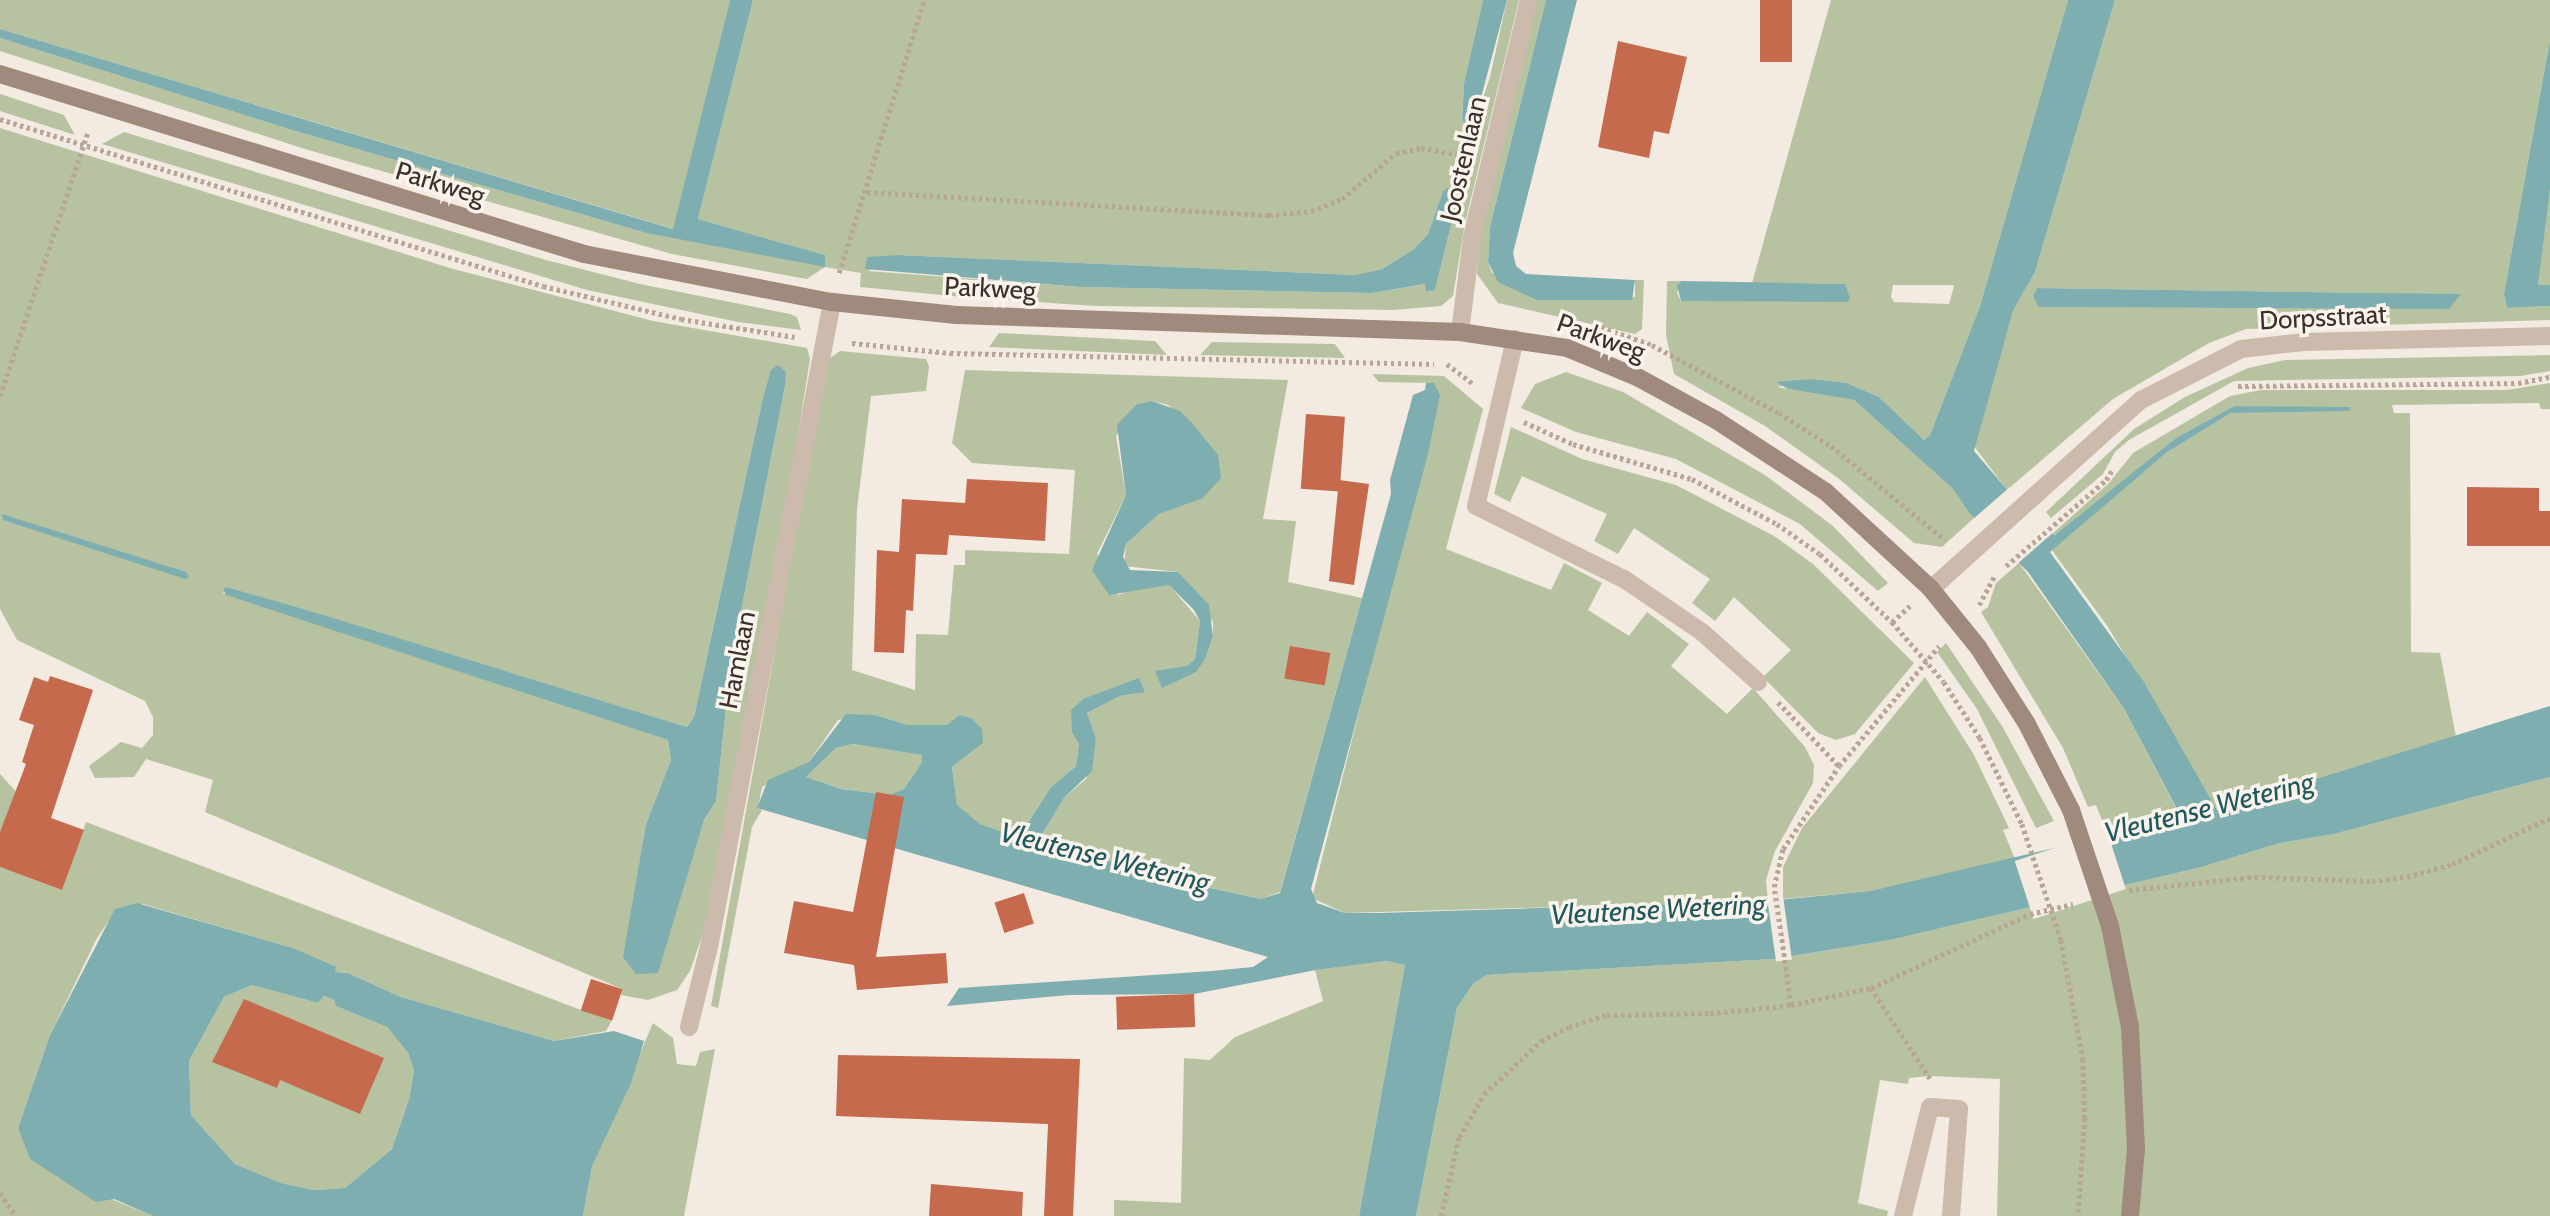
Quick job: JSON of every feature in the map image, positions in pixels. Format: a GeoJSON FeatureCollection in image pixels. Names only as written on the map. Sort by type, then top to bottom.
{"type":"FeatureCollection","features":[{"type":"Feature","properties":{"kind":"street","name":"Joostenlaan"},"geometry":{"type":"LineString","coordinates":[[1460,332],[1472,237],[1530,0]]}},
{"type":"Feature","properties":{"kind":"street","name":"Parkweg"},"geometry":{"type":"LineString","coordinates":[[0,74],[584,254],[832,302],[956,315],[1460,332],[1516,339],[1567,348],[1639,378],[1716,419],[1826,492],[1931,589],[1984,657],[2026,724],[2071,810],[2110,926],[2130,1027],[2136,1149],[2130,1216]]}},
{"type":"Feature","properties":{"kind":"street","name":"Hamlaan"},"geometry":{"type":"LineString","coordinates":[[690,1027],[717,907],[832,302]]}},
{"type":"Feature","properties":{"kind":"street","name":"Dorpsstraat"},"geometry":{"type":"LineString","coordinates":[[1931,589],[2141,400],[2241,349],[2304,342],[2550,336]]}},
{"type":"Feature","properties":{"kind":"street"},"geometry":{"type":"LineString","coordinates":[[1516,339],[1476,506],[1595,562],[1642,590],[1702,632],[1758,682]]}},
{"type":"Feature","properties":{"kind":"street"},"geometry":{"type":"LineString","coordinates":[[1903,1216],[1930,1107],[1959,1110],[1951,1216]]}},
{"type":"Feature","properties":{"kind":"path"},"geometry":{"type":"LineString","coordinates":[[832,302],[924,0]]}},
{"type":"Feature","properties":{"kind":"path"},"geometry":{"type":"LineString","coordinates":[[0,396],[96,105]]}},
{"type":"Feature","properties":{"kind":"path"},"geometry":{"type":"LineString","coordinates":[[867,192],[1269,215],[1311,211],[1342,199],[1396,153],[1421,148],[1491,161]]}},
{"type":"Feature","properties":{"kind":"path"},"geometry":{"type":"LineString","coordinates":[[2227,391],[2246,384],[2518,383],[2550,377]]}},
{"type":"Feature","properties":{"kind":"path"},"geometry":{"type":"LineString","coordinates":[[1499,405],[1553,436],[1668,470],[1737,501],[1820,554],[1892,622],[1928,661],[1980,738],[2022,824],[2062,940],[2072,981],[2083,1071],[2085,1118],[2078,1216]]}},
{"type":"Feature","properties":{"kind":"path"},"geometry":{"type":"LineString","coordinates":[[1999,572],[2106,480],[2115,465]]}},
{"type":"Feature","properties":{"kind":"path"},"geometry":{"type":"LineString","coordinates":[[1791,1005],[1773,887],[1776,867],[1793,831],[1839,766],[1928,661]]}},
{"type":"Feature","properties":{"kind":"path"},"geometry":{"type":"LineString","coordinates":[[1758,682],[1839,766]]}},
{"type":"Feature","properties":{"kind":"path"},"geometry":{"type":"LineString","coordinates":[[2119,893],[2255,877],[2372,881],[2407,877],[2452,863],[2550,818]]}},
{"type":"Feature","properties":{"kind":"path"},"geometry":{"type":"LineString","coordinates":[[1441,1216],[1460,1137],[1484,1094],[1541,1041],[1607,1015],[1710,1013],[1791,1005],[1871,988],[2030,914],[2081,902]]}},
{"type":"Feature","properties":{"kind":"path"},"geometry":{"type":"LineString","coordinates":[[1871,988],[1930,1076],[1943,1108]]}},
{"type":"Feature","properties":{"kind":"path"},"geometry":{"type":"LineString","coordinates":[[0,1193],[16,1216]]}},
{"type":"Feature","properties":{"kind":"green space"},"geometry":{"type":"Polygon","coordinates":[[[0,0],[730,0],[674,229],[0,29],[0,0]]]}},
{"type":"Feature","properties":{"kind":"green space"},"geometry":{"type":"Polygon","coordinates":[[[753,0],[1483,0],[1464,83],[1462,121],[1474,124],[1490,77],[1507,0],[1519,0],[1465,223],[1453,296],[1441,306],[1393,310],[1096,306],[962,297],[860,287],[861,273],[825,267],[807,279],[672,254],[305,149],[0,51],[0,38],[292,130],[646,233],[825,266],[824,255],[698,219],[753,0]],[[1443,191],[1428,234],[1414,249],[1382,269],[1355,275],[899,255],[868,271],[1080,287],[1372,293],[1426,284],[1435,290],[1459,193],[1443,191]]]}},
{"type":"Feature","properties":{"kind":"green space"},"geometry":{"type":"Polygon","coordinates":[[[1537,0],[1546,0],[1490,227],[1488,262],[1492,273],[1635,297],[1635,280],[1644,280],[1642,329],[1635,334],[1498,303],[1477,274],[1480,238],[1537,0]]]}},
{"type":"Feature","properties":{"kind":"green space"},"geometry":{"type":"Polygon","coordinates":[[[1831,0],[2068,0],[1980,306],[1930,435],[1924,440],[1879,397],[1847,383],[1812,379],[1777,387],[1854,400],[1953,489],[1974,518],[1942,547],[1914,543],[1838,478],[1765,426],[1674,374],[1666,335],[1667,281],[1682,281],[1677,293],[1681,301],[1845,284],[1752,283],[1831,0]],[[1893,285],[1891,297],[1894,302],[1949,304],[1953,285],[1893,285]]]}},
{"type":"Feature","properties":{"kind":"green space"},"geometry":{"type":"Polygon","coordinates":[[[2115,0],[2550,0],[2550,40],[2504,294],[2507,308],[2550,306],[2550,320],[2246,329],[2209,343],[2113,399],[2007,490],[1974,446],[2013,311],[2035,272],[2115,0]],[[2037,288],[2033,296],[2038,307],[2380,308],[2379,297],[2374,293],[2037,288]]]}},
{"type":"Feature","properties":{"kind":"green space"},"geometry":{"type":"Polygon","coordinates":[[[0,94],[64,115],[75,135],[0,111],[0,94]]]}},
{"type":"Feature","properties":{"kind":"green space"},"geometry":{"type":"Polygon","coordinates":[[[0,128],[450,268],[653,321],[807,348],[810,359],[795,453],[704,931],[690,971],[677,990],[648,1000],[621,995],[622,989],[205,812],[213,780],[146,759],[134,777],[95,778],[89,766],[121,742],[142,748],[153,735],[153,717],[145,701],[17,640],[0,609],[0,128]],[[785,386],[762,402],[694,717],[687,727],[227,587],[223,593],[668,740],[671,760],[646,824],[624,957],[685,879],[704,820],[716,801],[731,663],[785,386]]]}},
{"type":"Feature","properties":{"kind":"green space"},"geometry":{"type":"Polygon","coordinates":[[[124,132],[546,260],[640,284],[790,314],[797,317],[801,330],[738,322],[587,290],[102,144],[124,132]]]}},
{"type":"Feature","properties":{"kind":"green space"},"geometry":{"type":"Polygon","coordinates":[[[2550,189],[2550,285],[2538,285],[2539,248],[2550,189]]]}},
{"type":"Feature","properties":{"kind":"green space"},"geometry":{"type":"Polygon","coordinates":[[[999,333],[1155,341],[1167,355],[989,347],[999,333]]]}},
{"type":"Feature","properties":{"kind":"green space"},"geometry":{"type":"Polygon","coordinates":[[[1212,342],[1335,344],[1345,358],[1200,355],[1212,342]]]}},
{"type":"Feature","properties":{"kind":"green space"},"geometry":{"type":"Polygon","coordinates":[[[840,351],[926,359],[929,367],[926,391],[871,396],[857,509],[852,670],[915,690],[916,634],[948,635],[954,565],[965,565],[965,550],[1069,554],[1075,470],[972,463],[952,443],[965,370],[1288,380],[1263,519],[1296,521],[1288,582],[1362,598],[1280,892],[1261,899],[1201,886],[1038,841],[1064,798],[1086,779],[1096,738],[1087,713],[1120,696],[1145,692],[1083,699],[1071,710],[1079,744],[1076,766],[1051,787],[1026,826],[1009,834],[980,824],[957,806],[952,767],[983,743],[959,715],[947,725],[908,725],[875,715],[838,720],[809,762],[762,787],[758,808],[762,810],[752,827],[718,1008],[711,1006],[808,465],[830,358],[840,351]],[[1152,401],[1137,404],[1116,436],[1126,495],[1097,554],[1118,595],[1139,587],[1169,585],[1200,621],[1195,659],[1162,688],[1205,659],[1213,637],[1213,622],[1178,572],[1124,566],[1126,544],[1159,514],[1184,503],[1198,432],[1168,405],[1152,401]]]}},
{"type":"Feature","properties":{"kind":"green space"},"geometry":{"type":"Polygon","coordinates":[[[2550,355],[2550,371],[2520,376],[2234,381],[2129,440],[2115,452],[2103,474],[2051,518],[2046,512],[2134,429],[2185,397],[2248,368],[2285,360],[2550,355]]]}},
{"type":"Feature","properties":{"kind":"green space"},"geometry":{"type":"Polygon","coordinates":[[[1566,372],[1623,392],[1765,475],[1833,526],[1888,583],[1878,591],[1800,524],[1676,459],[1576,432],[1521,408],[1535,384],[1566,372]]]}},
{"type":"Feature","properties":{"kind":"green space"},"geometry":{"type":"Polygon","coordinates":[[[1372,374],[1444,376],[1483,409],[1446,549],[1551,590],[1564,563],[1602,583],[1588,610],[1629,636],[1647,612],[1689,644],[1671,666],[1727,714],[1753,688],[1805,747],[1814,765],[1813,783],[1775,851],[1766,880],[1768,901],[1345,913],[1312,898],[1439,395],[1433,383],[1379,382],[1372,374]]]}},
{"type":"Feature","properties":{"kind":"green space"},"geometry":{"type":"Polygon","coordinates":[[[2550,383],[2550,409],[2541,409],[2539,403],[2392,405],[2394,413],[2410,413],[2411,652],[2440,653],[2456,737],[2217,810],[2108,627],[2051,549],[2166,453],[2231,413],[2351,409],[2234,406],[2176,438],[2058,535],[2052,534],[2109,483],[2133,453],[2230,396],[2261,390],[2507,390],[2550,383]]]}},
{"type":"Feature","properties":{"kind":"green space"},"geometry":{"type":"Polygon","coordinates":[[[1511,427],[1582,459],[1676,485],[1774,536],[1813,564],[1914,663],[1855,734],[1836,740],[1818,733],[1763,677],[1791,650],[1734,597],[1715,621],[1692,603],[1710,579],[1634,528],[1618,554],[1594,541],[1607,514],[1522,476],[1510,502],[1494,494],[1511,427]]]}},
{"type":"Feature","properties":{"kind":"green space"},"geometry":{"type":"Polygon","coordinates":[[[2019,563],[2123,707],[2178,812],[2175,820],[2108,835],[2096,805],[2088,807],[2063,748],[1981,612],[1988,607],[1996,583],[2019,563]]]}},
{"type":"Feature","properties":{"kind":"green space"},"geometry":{"type":"Polygon","coordinates":[[[1946,643],[2002,726],[2054,821],[2036,828],[1977,709],[1937,652],[1946,643]]]}},
{"type":"Feature","properties":{"kind":"green space"},"geometry":{"type":"Polygon","coordinates":[[[1925,677],[1974,755],[2009,828],[2003,830],[2015,859],[1870,891],[1783,899],[1783,867],[1802,828],[1925,677]]]}},
{"type":"Feature","properties":{"kind":"green space"},"geometry":{"type":"Polygon","coordinates":[[[853,744],[923,755],[922,762],[904,789],[889,795],[841,789],[806,777],[836,748],[853,744]]]}},
{"type":"Feature","properties":{"kind":"green space"},"geometry":{"type":"Polygon","coordinates":[[[0,774],[21,797],[0,832],[0,774]]]}},
{"type":"Feature","properties":{"kind":"green space"},"geometry":{"type":"Polygon","coordinates":[[[2550,777],[2550,1216],[1997,1216],[2000,1079],[1930,1076],[1909,1078],[1908,1084],[1880,1080],[1858,1203],[1888,1211],[1887,1216],[1416,1216],[1457,1008],[1473,984],[1487,975],[1774,959],[1890,940],[2198,868],[2280,843],[2334,834],[2550,777]]]}},
{"type":"Feature","properties":{"kind":"green space"},"geometry":{"type":"Polygon","coordinates":[[[86,822],[612,1020],[606,1031],[554,1041],[401,997],[348,973],[335,972],[293,948],[143,904],[113,915],[97,938],[50,1035],[18,1128],[57,1177],[153,1216],[0,1216],[0,867],[62,890],[86,822]]]}},
{"type":"Feature","properties":{"kind":"green space"},"geometry":{"type":"Polygon","coordinates":[[[1387,961],[1405,965],[1359,1216],[1114,1216],[1114,1200],[1181,1203],[1184,1058],[1210,1060],[1235,1037],[1323,1001],[1315,970],[1387,961]]]}},
{"type":"Feature","properties":{"kind":"green space"},"geometry":{"type":"Polygon","coordinates":[[[252,985],[318,1003],[324,996],[334,1000],[336,1006],[387,1027],[408,1053],[414,1070],[409,1099],[392,1149],[345,1188],[313,1190],[281,1183],[235,1164],[191,1115],[189,1061],[224,997],[252,985]]]}},
{"type":"Feature","properties":{"kind":"green space"},"geometry":{"type":"Polygon","coordinates":[[[653,1023],[673,1038],[677,1064],[696,1066],[700,1052],[715,1049],[684,1216],[583,1216],[592,1166],[653,1023]]]}},
{"type":"Feature","properties":{"kind":"water"},"geometry":{"type":"Polygon","coordinates":[[[730,0],[753,0],[698,219],[825,255],[825,267],[646,233],[292,130],[0,38],[0,29],[673,229],[730,0]]]}},
{"type":"Feature","properties":{"kind":"water"},"geometry":{"type":"Polygon","coordinates":[[[1483,0],[1507,0],[1474,124],[1462,121],[1464,83],[1483,0]]]}},
{"type":"Feature","properties":{"kind":"water"},"geometry":{"type":"Polygon","coordinates":[[[1546,0],[1577,0],[1513,253],[1516,266],[1526,274],[1635,280],[1632,300],[1537,300],[1498,282],[1488,262],[1490,227],[1546,0]]]}},
{"type":"Feature","properties":{"kind":"water","name":"Vleutense Wetering"},"geometry":{"type":"Polygon","coordinates":[[[2068,0],[2115,0],[2035,272],[2013,311],[1974,451],[2039,527],[2055,535],[2176,438],[2234,406],[2351,407],[2349,411],[2231,413],[2166,453],[2050,552],[2144,682],[2217,810],[2550,706],[2550,777],[2334,834],[2280,843],[2198,868],[1890,940],[1774,959],[1487,975],[1473,984],[1457,1008],[1416,1216],[1359,1216],[1405,965],[1387,961],[1316,970],[1194,994],[1069,995],[947,1006],[959,988],[1253,967],[1268,957],[757,808],[768,780],[809,762],[846,714],[875,715],[908,725],[947,725],[959,715],[971,718],[982,729],[983,743],[952,767],[957,805],[980,824],[1009,834],[1026,826],[1051,787],[1076,766],[1079,744],[1072,732],[1071,710],[1083,699],[1139,678],[1145,692],[1120,696],[1087,713],[1096,738],[1092,771],[1064,798],[1038,841],[1201,886],[1261,899],[1280,893],[1391,494],[1390,480],[1413,395],[1425,390],[1426,383],[1434,383],[1440,395],[1428,454],[1311,889],[1317,903],[1345,913],[1379,913],[1768,901],[1870,891],[2175,820],[2178,811],[2123,707],[2028,572],[1971,515],[1953,489],[1854,400],[1788,389],[1776,382],[1812,379],[1847,383],[1879,397],[1924,440],[1930,435],[1980,306],[2068,0]],[[853,744],[836,748],[806,777],[841,789],[889,795],[904,789],[922,762],[922,755],[853,744]]]}},
{"type":"Feature","properties":{"kind":"water"},"geometry":{"type":"Polygon","coordinates":[[[2550,40],[2550,189],[2538,285],[2550,285],[2550,306],[2507,308],[2504,294],[2550,40]]]}},
{"type":"Feature","properties":{"kind":"water"},"geometry":{"type":"Polygon","coordinates":[[[1450,187],[1459,193],[1435,290],[1426,291],[1425,284],[1372,293],[1080,287],[865,269],[867,257],[899,255],[1355,275],[1382,269],[1414,249],[1428,234],[1443,191],[1450,187]]]}},
{"type":"Feature","properties":{"kind":"water"},"geometry":{"type":"Polygon","coordinates":[[[1682,281],[1845,284],[1850,298],[1848,302],[1681,301],[1677,285],[1682,281]]]}},
{"type":"Feature","properties":{"kind":"water"},"geometry":{"type":"Polygon","coordinates":[[[2037,288],[2461,294],[2449,309],[2038,307],[2033,296],[2037,288]]]}},
{"type":"Feature","properties":{"kind":"water"},"geometry":{"type":"Polygon","coordinates":[[[778,365],[786,372],[785,386],[731,663],[716,801],[704,820],[658,973],[636,974],[623,957],[646,824],[671,760],[668,740],[226,595],[223,589],[227,587],[320,614],[687,727],[694,717],[762,402],[771,370],[778,365]]]}},
{"type":"Feature","properties":{"kind":"water"},"geometry":{"type":"Polygon","coordinates":[[[1152,401],[1180,411],[1191,422],[1218,455],[1221,478],[1203,498],[1159,514],[1126,544],[1123,557],[1130,570],[1178,572],[1209,605],[1213,637],[1205,659],[1196,672],[1162,688],[1155,671],[1187,666],[1195,659],[1200,621],[1194,610],[1169,585],[1109,595],[1092,570],[1126,495],[1117,425],[1137,404],[1152,401]]]}},
{"type":"Feature","properties":{"kind":"water"},"geometry":{"type":"Polygon","coordinates":[[[2,514],[186,572],[189,577],[185,579],[3,520],[2,514]]]}},
{"type":"Feature","properties":{"kind":"water"},"geometry":{"type":"Polygon","coordinates":[[[137,903],[293,948],[336,967],[335,972],[348,973],[401,997],[554,1041],[614,1031],[644,1041],[631,1083],[592,1166],[583,1216],[153,1216],[114,1199],[96,1202],[30,1159],[18,1128],[50,1035],[115,909],[137,903]],[[252,985],[224,997],[189,1061],[191,1115],[235,1164],[281,1183],[313,1190],[345,1188],[392,1149],[409,1099],[414,1070],[408,1053],[387,1027],[336,1006],[334,1000],[324,996],[318,1003],[252,985]]]}},
{"type":"Feature","properties":{"kind":"pier"},"geometry":{"type":"Polygon","coordinates":[[[2010,487],[2041,524],[2055,531],[2016,565],[1972,520],[2010,487]]]}},
{"type":"Feature","properties":{"kind":"pier"},"geometry":{"type":"Polygon","coordinates":[[[2107,831],[2126,889],[2034,919],[2015,861],[2107,831]]]}},
{"type":"Feature","properties":{"kind":"pier"},"geometry":{"type":"Polygon","coordinates":[[[1783,896],[1792,959],[1776,962],[1767,898],[1783,896]]]}},
{"type":"Feature","properties":{"kind":"building"},"geometry":{"type":"Polygon","coordinates":[[[1760,0],[1792,0],[1792,62],[1760,62],[1760,0]]]}},
{"type":"Feature","properties":{"kind":"building"},"geometry":{"type":"Polygon","coordinates":[[[1618,41],[1687,57],[1669,134],[1654,131],[1649,158],[1598,147],[1618,41]]]}},
{"type":"Feature","properties":{"kind":"building"},"geometry":{"type":"Polygon","coordinates":[[[1306,414],[1345,417],[1340,492],[1301,489],[1306,414]]]}},
{"type":"Feature","properties":{"kind":"building"},"geometry":{"type":"Polygon","coordinates":[[[967,479],[1048,483],[1045,541],[949,535],[947,555],[916,554],[913,611],[906,610],[904,653],[874,652],[877,550],[899,552],[902,499],[965,503],[967,479]]]}},
{"type":"Feature","properties":{"kind":"building"},"geometry":{"type":"Polygon","coordinates":[[[1339,480],[1369,484],[1354,585],[1329,581],[1339,480]]]}},
{"type":"Feature","properties":{"kind":"building"},"geometry":{"type":"Polygon","coordinates":[[[2467,487],[2539,488],[2539,511],[2550,511],[2550,546],[2467,546],[2467,487]]]}},
{"type":"Feature","properties":{"kind":"building"},"geometry":{"type":"Polygon","coordinates":[[[1290,646],[1330,653],[1325,686],[1284,678],[1290,646]]]}},
{"type":"Feature","properties":{"kind":"building"},"geometry":{"type":"Polygon","coordinates":[[[50,676],[93,690],[51,818],[84,830],[62,890],[0,867],[0,832],[26,764],[22,762],[34,725],[19,720],[34,677],[48,682],[50,676]]]}},
{"type":"Feature","properties":{"kind":"building"},"geometry":{"type":"Polygon","coordinates":[[[876,792],[904,797],[876,957],[946,953],[948,983],[857,990],[854,965],[784,953],[794,901],[853,912],[876,792]]]}},
{"type":"Feature","properties":{"kind":"building"},"geometry":{"type":"Polygon","coordinates":[[[1024,893],[1034,923],[1004,933],[995,903],[1024,893]]]}},
{"type":"Feature","properties":{"kind":"building"},"geometry":{"type":"Polygon","coordinates":[[[591,979],[622,989],[612,1021],[581,1010],[591,979]]]}},
{"type":"Feature","properties":{"kind":"building"},"geometry":{"type":"Polygon","coordinates":[[[1194,994],[1195,1027],[1117,1030],[1116,997],[1194,994]]]}},
{"type":"Feature","properties":{"kind":"building"},"geometry":{"type":"Polygon","coordinates":[[[244,999],[384,1058],[360,1114],[280,1080],[277,1088],[212,1062],[244,999]]]}},
{"type":"Feature","properties":{"kind":"building"},"geometry":{"type":"Polygon","coordinates":[[[838,1055],[1080,1059],[1073,1216],[1044,1216],[1048,1124],[836,1116],[838,1055]]]}},
{"type":"Feature","properties":{"kind":"building"},"geometry":{"type":"Polygon","coordinates":[[[931,1184],[1023,1192],[1022,1216],[929,1216],[931,1184]]]}}]}
